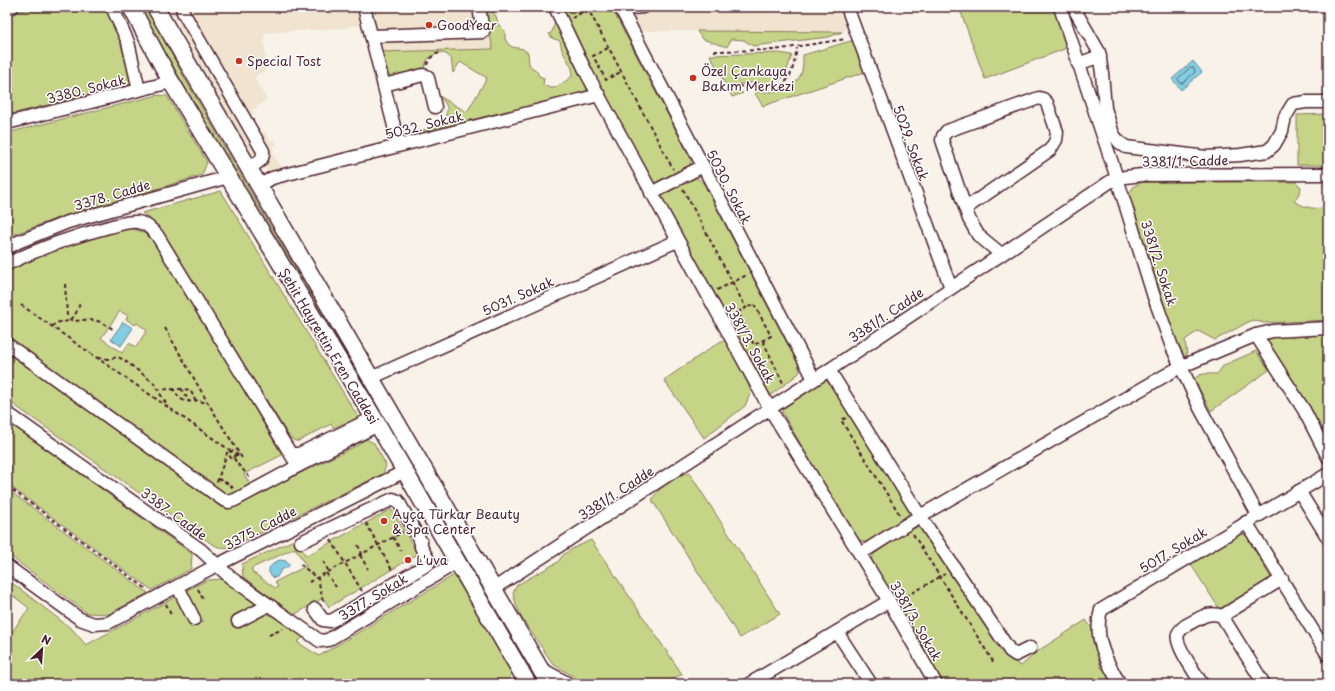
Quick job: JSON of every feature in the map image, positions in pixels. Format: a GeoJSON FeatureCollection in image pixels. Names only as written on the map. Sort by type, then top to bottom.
{"type":"FeatureCollection","features":[{"type":"Feature","properties":{"kind":"main road","name":"Şehit Hayrettin Eren Caddesi"},"geometry":{"type":"LineString","coordinates":[[131,7],[171,82],[405,471],[420,525],[458,562],[528,684]]}},
{"type":"Feature","properties":{"kind":"main road","name":"Şehit Hayrettin Eren Caddesi"},"geometry":{"type":"LineString","coordinates":[[155,7],[549,684]]}},
{"type":"Feature","properties":{"kind":"main road"},"geometry":{"type":"LineString","coordinates":[[405,471],[420,464]]}},
{"type":"Feature","properties":{"kind":"street"},"geometry":{"type":"LineString","coordinates":[[7,8],[12,7]]}},
{"type":"Feature","properties":{"kind":"street"},"geometry":{"type":"LineString","coordinates":[[112,7],[128,42],[139,90]]}},
{"type":"Feature","properties":{"kind":"street"},"geometry":{"type":"LineString","coordinates":[[182,7],[183,12],[263,151],[261,160],[248,168]]}},
{"type":"Feature","properties":{"kind":"street"},"geometry":{"type":"LineString","coordinates":[[364,7],[398,142]]}},
{"type":"Feature","properties":{"kind":"street"},"geometry":{"type":"LineString","coordinates":[[371,36],[483,32],[479,7]]}},
{"type":"Feature","properties":{"kind":"street","name":"3381/3. Sokak"},"geometry":{"type":"LineString","coordinates":[[555,7],[587,74],[770,409],[860,554],[892,602],[936,684]]}},
{"type":"Feature","properties":{"kind":"street"},"geometry":{"type":"LineString","coordinates":[[620,8],[643,7]]}},
{"type":"Feature","properties":{"kind":"street","name":"5029. Sokak"},"geometry":{"type":"LineString","coordinates":[[847,7],[950,288]]}},
{"type":"Feature","properties":{"kind":"street","name":"3381/2. Sokak"},"geometry":{"type":"LineString","coordinates":[[1060,7],[1078,64],[1118,178],[1154,297],[1172,347],[1200,408],[1258,515]]}},
{"type":"Feature","properties":{"kind":"street"},"geometry":{"type":"LineString","coordinates":[[1076,7],[1076,12],[1099,52],[1105,108],[1113,134],[1119,142],[1126,147],[1206,157],[1240,156],[1267,151],[1274,145],[1282,131],[1285,116],[1293,104],[1306,102],[1328,102]]}},
{"type":"Feature","properties":{"kind":"street","name":"5030. Sokak"},"geometry":{"type":"LineString","coordinates":[[620,8],[814,380]]}},
{"type":"Feature","properties":{"kind":"street"},"geometry":{"type":"LineString","coordinates":[[1078,64],[1100,56]]}},
{"type":"Feature","properties":{"kind":"street"},"geometry":{"type":"LineString","coordinates":[[384,85],[425,75],[428,78],[435,107]]}},
{"type":"Feature","properties":{"kind":"street","name":"3380. Sokak"},"geometry":{"type":"LineString","coordinates":[[7,123],[171,82]]}},
{"type":"Feature","properties":{"kind":"street","name":"5032. Sokak"},"geometry":{"type":"LineString","coordinates":[[259,186],[272,178],[599,95]]}},
{"type":"Feature","properties":{"kind":"street"},"geometry":{"type":"LineString","coordinates":[[966,208],[1050,150],[1056,140],[1057,132],[1047,103],[1043,99],[1039,98],[946,131],[943,136],[942,140],[966,208],[970,219],[978,235],[1001,254]]}},
{"type":"Feature","properties":{"kind":"street"},"geometry":{"type":"LineString","coordinates":[[651,193],[703,166]]}},
{"type":"Feature","properties":{"kind":"street","name":"3381/1. Cadde"},"geometry":{"type":"LineString","coordinates":[[493,589],[770,409],[1001,254],[1105,185],[1118,178],[1142,175],[1328,174]]}},
{"type":"Feature","properties":{"kind":"street","name":"3378. Cadde"},"geometry":{"type":"LineString","coordinates":[[7,248],[18,242],[68,222],[228,177]]}},
{"type":"Feature","properties":{"kind":"street"},"geometry":{"type":"LineString","coordinates":[[7,264],[53,244],[89,232],[130,222],[144,224],[150,228],[157,235],[298,466]]}},
{"type":"Feature","properties":{"kind":"street","name":"5031. Sokak"},"geometry":{"type":"LineString","coordinates":[[371,378],[677,240]]}},
{"type":"Feature","properties":{"kind":"street"},"geometry":{"type":"LineString","coordinates":[[860,554],[906,524],[1180,367],[1256,335],[1273,331],[1328,328]]}},
{"type":"Feature","properties":{"kind":"street"},"geometry":{"type":"LineString","coordinates":[[1256,335],[1304,410],[1328,457]]}},
{"type":"Feature","properties":{"kind":"street"},"geometry":{"type":"LineString","coordinates":[[7,344],[222,499],[229,502],[298,466],[375,421]]}},
{"type":"Feature","properties":{"kind":"street"},"geometry":{"type":"LineString","coordinates":[[829,370],[862,416],[920,516],[1010,651],[1016,655],[1030,648]]}},
{"type":"Feature","properties":{"kind":"street","name":"3387. Cadde"},"geometry":{"type":"LineString","coordinates":[[7,413],[201,550],[231,578],[316,639],[322,641]]}},
{"type":"Feature","properties":{"kind":"street"},"geometry":{"type":"LineString","coordinates":[[292,454],[300,454],[375,421]]}},
{"type":"Feature","properties":{"kind":"street","name":"3375. Cadde"},"geometry":{"type":"LineString","coordinates":[[7,566],[80,620],[94,624],[108,623],[158,598],[218,565],[405,471]]}},
{"type":"Feature","properties":{"kind":"street","name":"5017. Sokak"},"geometry":{"type":"LineString","coordinates":[[1120,684],[1107,663],[1101,646],[1099,623],[1101,610],[1328,474]]}},
{"type":"Feature","properties":{"kind":"street"},"geometry":{"type":"LineString","coordinates":[[1298,491],[1328,538]]}},
{"type":"Feature","properties":{"kind":"street"},"geometry":{"type":"LineString","coordinates":[[301,542],[393,499],[398,501],[420,525],[421,547],[429,562],[368,600],[330,621],[323,620],[315,609]]}},
{"type":"Feature","properties":{"kind":"street"},"geometry":{"type":"LineString","coordinates":[[1246,522],[1328,655]]}},
{"type":"Feature","properties":{"kind":"street","name":"3377. Sokak"},"geometry":{"type":"LineString","coordinates":[[322,641],[328,640],[458,562]]}},
{"type":"Feature","properties":{"kind":"street"},"geometry":{"type":"LineString","coordinates":[[1202,684],[1180,646],[1178,634],[1187,625],[1202,617],[1210,614],[1222,616],[1282,579]]}},
{"type":"Feature","properties":{"kind":"street"},"geometry":{"type":"LineString","coordinates":[[178,587],[194,619]]}},
{"type":"Feature","properties":{"kind":"street"},"geometry":{"type":"LineString","coordinates":[[749,684],[837,632],[892,602]]}},
{"type":"Feature","properties":{"kind":"street"},"geometry":{"type":"LineString","coordinates":[[238,621],[270,605]]}},
{"type":"Feature","properties":{"kind":"street"},"geometry":{"type":"LineString","coordinates":[[1222,616],[1264,684]]}},
{"type":"Feature","properties":{"kind":"street"},"geometry":{"type":"LineString","coordinates":[[837,632],[871,684]]}},
{"type":"Feature","properties":{"kind":"street"},"geometry":{"type":"LineString","coordinates":[[540,668],[569,684]]}},
{"type":"Feature","properties":{"kind":"path"},"geometry":{"type":"LineString","coordinates":[[563,23],[588,8],[746,308]]}},
{"type":"Feature","properties":{"kind":"path"},"geometry":{"type":"LineString","coordinates":[[714,51],[797,48],[857,37]]}},
{"type":"Feature","properties":{"kind":"path"},"geometry":{"type":"LineString","coordinates":[[608,48],[593,56],[606,80],[622,71]]}},
{"type":"Feature","properties":{"kind":"path"},"geometry":{"type":"LineString","coordinates":[[738,86],[776,88],[788,80],[793,69],[797,48]]}},
{"type":"Feature","properties":{"kind":"path"},"geometry":{"type":"LineString","coordinates":[[707,295],[757,270]]}},
{"type":"Feature","properties":{"kind":"path"},"geometry":{"type":"LineString","coordinates":[[65,284],[67,315],[70,320]]}},
{"type":"Feature","properties":{"kind":"path"},"geometry":{"type":"LineString","coordinates":[[70,320],[78,309],[80,303]]}},
{"type":"Feature","properties":{"kind":"path"},"geometry":{"type":"LineString","coordinates":[[754,304],[771,336],[754,345],[738,312],[746,308],[754,304]]}},
{"type":"Feature","properties":{"kind":"path"},"geometry":{"type":"LineString","coordinates":[[21,305],[231,452],[234,451],[241,457],[165,328]]}},
{"type":"Feature","properties":{"kind":"path"},"geometry":{"type":"LineString","coordinates":[[52,326],[57,322],[70,320],[90,320],[106,325],[114,330]]}},
{"type":"Feature","properties":{"kind":"path"},"geometry":{"type":"LineString","coordinates":[[763,341],[784,385]]}},
{"type":"Feature","properties":{"kind":"path"},"geometry":{"type":"LineString","coordinates":[[98,358],[109,359],[118,357],[124,360],[153,382],[167,406]]}},
{"type":"Feature","properties":{"kind":"path"},"geometry":{"type":"LineString","coordinates":[[157,389],[174,390],[181,388],[190,390],[194,399],[198,402],[208,403]]}},
{"type":"Feature","properties":{"kind":"path"},"geometry":{"type":"LineString","coordinates":[[181,388],[189,402]]}},
{"type":"Feature","properties":{"kind":"path"},"geometry":{"type":"LineString","coordinates":[[174,390],[183,400],[189,402],[195,401],[194,399]]}},
{"type":"Feature","properties":{"kind":"path"},"geometry":{"type":"LineString","coordinates":[[862,416],[841,420],[994,664]]}},
{"type":"Feature","properties":{"kind":"path"},"geometry":{"type":"LineString","coordinates":[[214,493],[227,449]]}},
{"type":"Feature","properties":{"kind":"path"},"geometry":{"type":"LineString","coordinates":[[231,452],[229,453],[229,456],[234,458],[238,466],[247,473],[255,489]]}},
{"type":"Feature","properties":{"kind":"path"},"geometry":{"type":"LineString","coordinates":[[234,458],[236,454]]}},
{"type":"Feature","properties":{"kind":"path"},"geometry":{"type":"LineString","coordinates":[[7,486],[158,598]]}},
{"type":"Feature","properties":{"kind":"path"},"geometry":{"type":"LineString","coordinates":[[360,514],[398,582]]}},
{"type":"Feature","properties":{"kind":"path"},"geometry":{"type":"LineString","coordinates":[[309,582],[393,537],[420,525]]}},
{"type":"Feature","properties":{"kind":"path"},"geometry":{"type":"LineString","coordinates":[[392,529],[396,536]]}},
{"type":"Feature","properties":{"kind":"path"},"geometry":{"type":"LineString","coordinates":[[325,531],[368,600]]}},
{"type":"Feature","properties":{"kind":"path"},"geometry":{"type":"LineString","coordinates":[[393,537],[401,551]]}},
{"type":"Feature","properties":{"kind":"path"},"geometry":{"type":"LineString","coordinates":[[358,545],[368,569]]}},
{"type":"Feature","properties":{"kind":"path"},"geometry":{"type":"LineString","coordinates":[[323,561],[329,572]]}},
{"type":"Feature","properties":{"kind":"path"},"geometry":{"type":"LineString","coordinates":[[300,564],[317,578],[324,604],[315,609]]}},
{"type":"Feature","properties":{"kind":"path"},"geometry":{"type":"LineString","coordinates":[[892,602],[950,571]]}},
{"type":"Feature","properties":{"kind":"path"},"geometry":{"type":"LineString","coordinates":[[326,573],[336,587]]}},
{"type":"Feature","properties":{"kind":"shaded area"},"geometry":{"type":"Polygon","coordinates":[[[168,7],[484,7],[494,49],[380,52],[364,26],[264,33],[266,70],[254,77],[267,100],[252,110],[254,113],[251,115],[262,133],[264,131],[271,141],[274,140],[277,144],[272,147],[274,151],[272,153],[283,169],[271,172],[254,163],[168,7]]]}},
{"type":"Feature","properties":{"kind":"shaded area"},"geometry":{"type":"Polygon","coordinates":[[[623,7],[842,7],[848,28],[842,32],[638,31],[623,7]]]}},
{"type":"Feature","properties":{"kind":"green space"},"geometry":{"type":"Polygon","coordinates":[[[37,7],[105,7],[117,30],[132,84],[7,115],[7,14],[37,7]]]}},
{"type":"Feature","properties":{"kind":"green space"},"geometry":{"type":"Polygon","coordinates":[[[139,7],[146,7],[185,79],[272,229],[411,458],[405,461],[268,232],[139,7]]]}},
{"type":"Feature","properties":{"kind":"green space"},"geometry":{"type":"Polygon","coordinates":[[[484,7],[489,7],[496,16],[498,24],[505,31],[505,39],[508,44],[512,47],[523,49],[528,53],[529,64],[536,70],[539,76],[544,78],[543,85],[552,88],[558,87],[571,77],[573,72],[562,50],[560,41],[552,38],[549,34],[552,32],[555,22],[584,81],[587,91],[508,114],[410,139],[409,133],[446,125],[445,120],[447,108],[439,96],[467,112],[487,78],[460,62],[453,73],[451,58],[446,54],[438,52],[428,59],[423,70],[389,79],[387,77],[380,52],[493,49],[484,7]]]}},
{"type":"Feature","properties":{"kind":"green space"},"geometry":{"type":"Polygon","coordinates":[[[560,7],[611,7],[691,159],[690,166],[687,170],[654,186],[591,74],[560,7]]]}},
{"type":"Feature","properties":{"kind":"green space"},"geometry":{"type":"Polygon","coordinates":[[[959,7],[1053,7],[1067,48],[985,79],[959,7]]]}},
{"type":"Feature","properties":{"kind":"green space"},"geometry":{"type":"Polygon","coordinates":[[[697,31],[842,32],[829,37],[753,46],[744,40],[731,39],[727,47],[702,39],[697,31]]]}},
{"type":"Feature","properties":{"kind":"green space"},"geometry":{"type":"Polygon","coordinates":[[[854,40],[865,72],[763,106],[754,92],[774,92],[787,88],[797,81],[801,74],[803,67],[803,55],[854,40]]]}},
{"type":"Feature","properties":{"kind":"green space"},"geometry":{"type":"Polygon","coordinates":[[[778,53],[792,55],[785,76],[773,84],[752,83],[732,85],[735,91],[743,93],[732,97],[710,55],[778,53]]]}},
{"type":"Feature","properties":{"kind":"green space"},"geometry":{"type":"Polygon","coordinates":[[[158,95],[167,96],[207,162],[202,175],[63,216],[7,237],[7,133],[158,95]]]}},
{"type":"Feature","properties":{"kind":"green space"},"geometry":{"type":"Polygon","coordinates":[[[1328,114],[1328,165],[1297,165],[1297,115],[1328,114]]]}},
{"type":"Feature","properties":{"kind":"green space"},"geometry":{"type":"Polygon","coordinates":[[[695,177],[704,184],[798,364],[800,371],[798,374],[771,395],[765,393],[713,292],[660,200],[662,194],[690,178],[695,177]]]}},
{"type":"Feature","properties":{"kind":"green space"},"geometry":{"type":"Polygon","coordinates":[[[1143,182],[1296,182],[1301,187],[1300,192],[1294,201],[1310,208],[1328,207],[1328,320],[1264,323],[1252,320],[1215,340],[1198,331],[1185,340],[1187,355],[1181,358],[1129,194],[1134,186],[1143,182]]]}},
{"type":"Feature","properties":{"kind":"green space"},"geometry":{"type":"Polygon","coordinates":[[[221,191],[358,417],[356,422],[350,424],[344,423],[333,428],[331,424],[299,441],[295,441],[290,438],[182,264],[153,223],[142,213],[221,191]]]}},
{"type":"Feature","properties":{"kind":"green space"},"geometry":{"type":"Polygon","coordinates":[[[130,228],[138,230],[151,238],[157,244],[282,455],[244,474],[251,486],[228,494],[223,493],[7,337],[7,269],[47,252],[121,229],[130,228]],[[120,311],[101,338],[122,353],[129,343],[136,347],[147,330],[137,323],[135,325],[126,319],[128,316],[120,311]]]}},
{"type":"Feature","properties":{"kind":"green space"},"geometry":{"type":"Polygon","coordinates":[[[1328,333],[1328,438],[1268,343],[1269,338],[1274,335],[1328,333]]]}},
{"type":"Feature","properties":{"kind":"green space"},"geometry":{"type":"Polygon","coordinates":[[[721,341],[726,341],[751,392],[745,406],[704,438],[664,380],[721,341]]]}},
{"type":"Feature","properties":{"kind":"green space"},"geometry":{"type":"Polygon","coordinates":[[[1256,351],[1269,370],[1211,411],[1194,379],[1202,374],[1217,374],[1224,365],[1256,351]]]}},
{"type":"Feature","properties":{"kind":"green space"},"geometry":{"type":"Polygon","coordinates":[[[7,352],[221,507],[233,506],[358,445],[366,439],[374,443],[386,465],[383,474],[231,547],[221,548],[212,544],[7,400],[7,352]]]}},
{"type":"Feature","properties":{"kind":"green space"},"geometry":{"type":"Polygon","coordinates":[[[826,380],[844,403],[908,505],[910,511],[904,520],[873,541],[864,542],[855,538],[782,412],[783,408],[826,380]]]}},
{"type":"Feature","properties":{"kind":"green space"},"geometry":{"type":"Polygon","coordinates":[[[7,421],[192,554],[191,569],[152,590],[7,484],[7,421]]]}},
{"type":"Feature","properties":{"kind":"green space"},"geometry":{"type":"Polygon","coordinates":[[[686,473],[690,474],[780,614],[740,638],[652,500],[662,487],[686,473]]]}},
{"type":"Feature","properties":{"kind":"green space"},"geometry":{"type":"Polygon","coordinates":[[[7,489],[148,593],[109,614],[87,613],[7,554],[7,489]]]}},
{"type":"Feature","properties":{"kind":"green space"},"geometry":{"type":"Polygon","coordinates":[[[391,509],[418,554],[329,607],[323,598],[294,615],[243,577],[242,564],[296,539],[306,556],[391,509]],[[295,548],[252,568],[252,572],[275,588],[278,587],[275,582],[306,566],[295,548]]]}},
{"type":"Feature","properties":{"kind":"green space"},"geometry":{"type":"Polygon","coordinates":[[[918,527],[922,528],[1006,657],[1021,666],[1038,651],[1086,620],[1097,635],[1101,668],[1105,671],[1111,684],[944,684],[871,560],[874,554],[907,531],[918,527]]]}},
{"type":"Feature","properties":{"kind":"green space"},"geometry":{"type":"Polygon","coordinates":[[[1239,534],[1246,535],[1271,578],[1220,610],[1190,563],[1239,534]]]}},
{"type":"Feature","properties":{"kind":"green space"},"geometry":{"type":"Polygon","coordinates":[[[591,540],[682,674],[666,684],[586,684],[553,664],[521,617],[513,593],[517,585],[558,562],[563,555],[572,549],[591,540]]]}},
{"type":"Feature","properties":{"kind":"green space"},"geometry":{"type":"Polygon","coordinates":[[[454,575],[513,671],[506,684],[7,684],[7,639],[29,608],[7,591],[7,579],[73,630],[86,645],[175,597],[191,628],[203,621],[187,590],[208,580],[224,579],[304,637],[297,642],[319,656],[454,575]]]}},
{"type":"Feature","properties":{"kind":"water"},"geometry":{"type":"Polygon","coordinates":[[[1193,61],[1202,72],[1181,90],[1172,79],[1193,61]]]}},
{"type":"Feature","properties":{"kind":"water"},"geometry":{"type":"Polygon","coordinates":[[[123,322],[133,328],[121,346],[111,339],[123,322]]]}},
{"type":"Feature","properties":{"kind":"water"},"geometry":{"type":"Polygon","coordinates":[[[280,560],[286,561],[289,566],[281,570],[277,577],[274,578],[269,573],[269,568],[275,562],[280,560]]]}},
{"type":"Feature","properties":{"kind":"place","name":"GoodYear"},"geometry":{"type":"Point","coordinates":[429,25]}},
{"type":"Feature","properties":{"kind":"place","name":"Special Tost"},"geometry":{"type":"Point","coordinates":[239,61]}},
{"type":"Feature","properties":{"kind":"place","name":"Özel Çankaya Bakım Merkezi"},"geometry":{"type":"Point","coordinates":[693,78]}},
{"type":"Feature","properties":{"kind":"place","name":"Ayça Türkar Beauty & Spa Center"},"geometry":{"type":"Point","coordinates":[384,521]}},
{"type":"Feature","properties":{"kind":"place","name":"L'uva"},"geometry":{"type":"Point","coordinates":[408,560]}}]}
